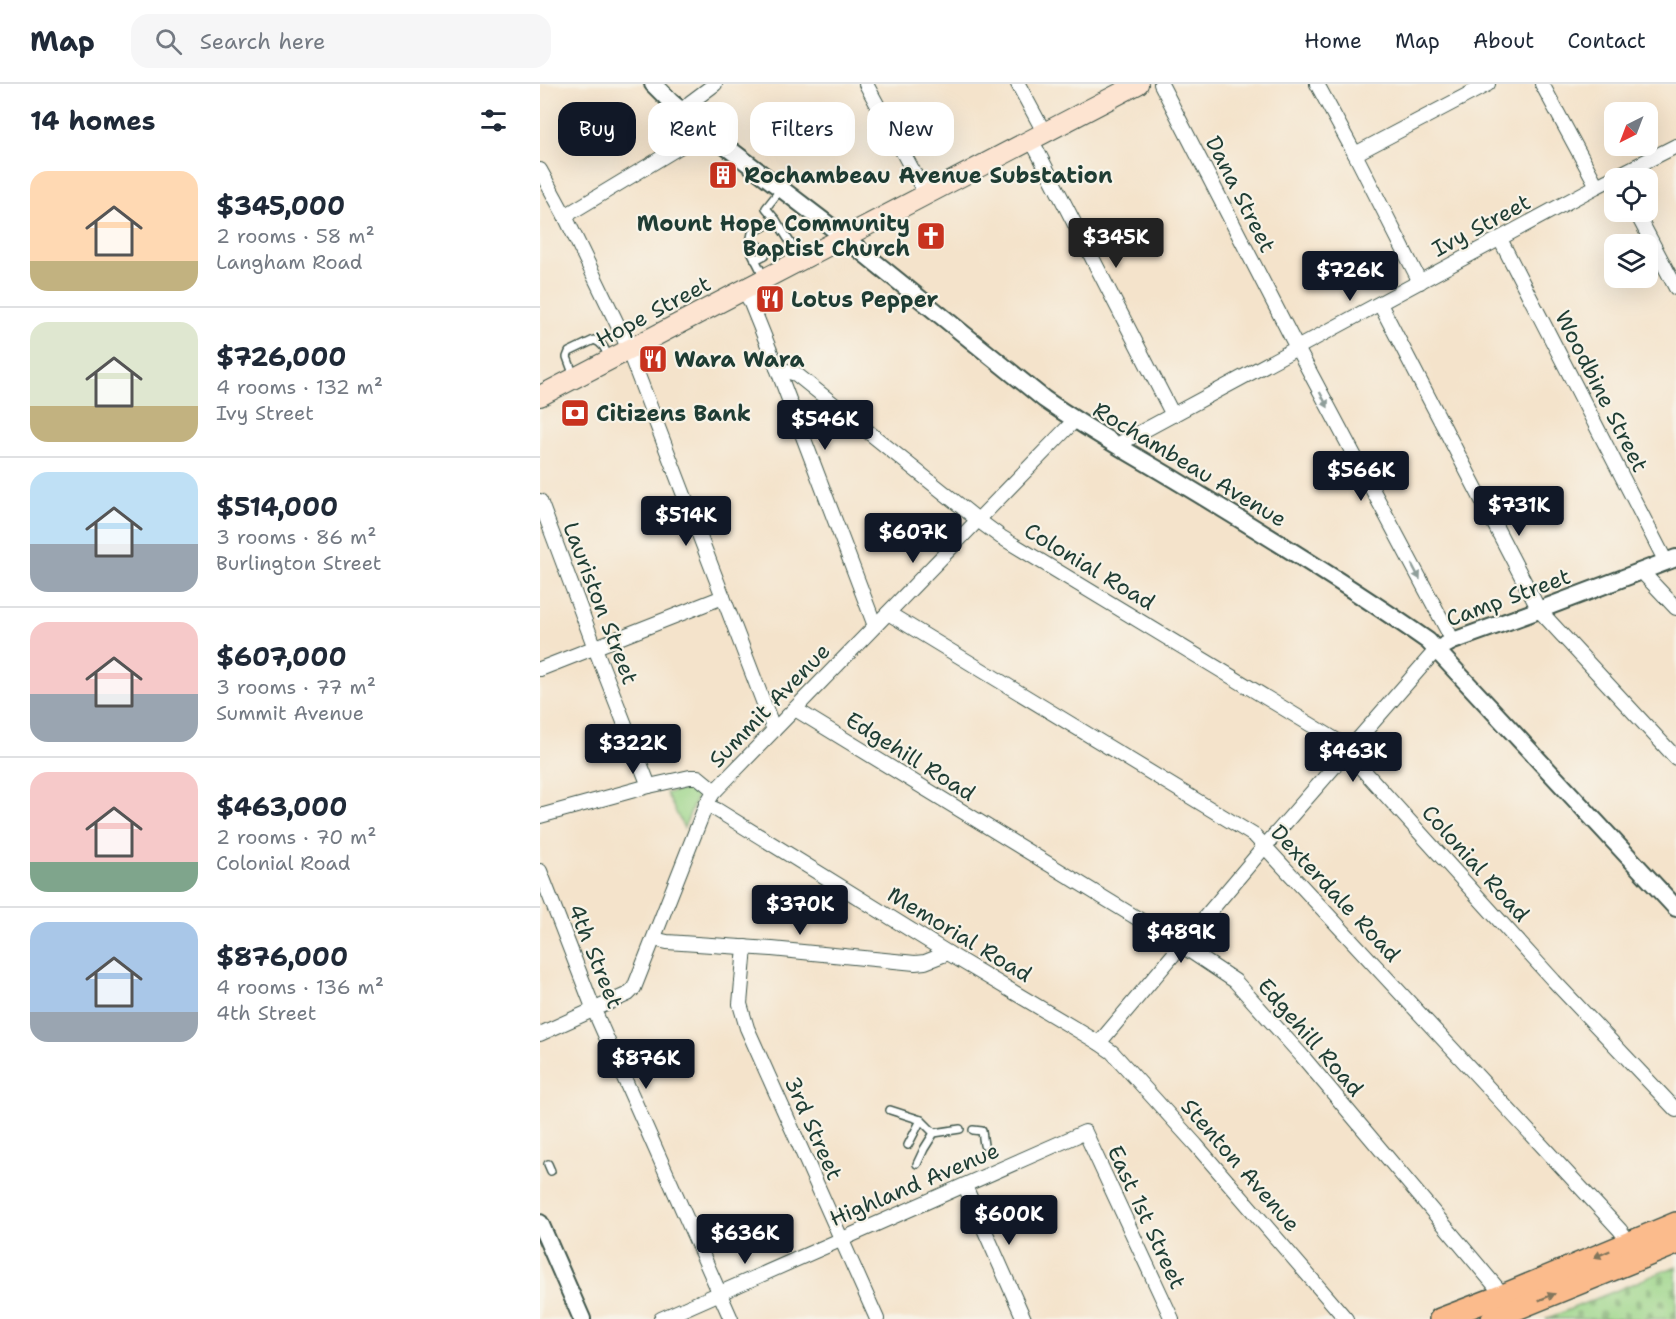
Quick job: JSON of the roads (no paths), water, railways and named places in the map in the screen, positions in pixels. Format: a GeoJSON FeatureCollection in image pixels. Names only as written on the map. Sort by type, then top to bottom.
{"type":"FeatureCollection","features":[{"type":"Feature","properties":{"kind":"main road","name":"Hope Street"},"geometry":{"type":"LineString","coordinates":[[540,396],[1138,84]]}},
{"type":"Feature","properties":{"kind":"main road"},"geometry":{"type":"LineString","coordinates":[[1492,1319],[1580,1273],[1629,1242],[1676,1223]]}},
{"type":"Feature","properties":{"kind":"main road"},"geometry":{"type":"LineString","coordinates":[[1440,1319],[1503,1295],[1676,1244]]}},
{"type":"Feature","properties":{"kind":"street","name":"Rochambeau Avenue"},"geometry":{"type":"LineString","coordinates":[[653,84],[671,102]]}},
{"type":"Feature","properties":{"kind":"street"},"geometry":{"type":"LineString","coordinates":[[691,102],[715,84]]}},
{"type":"Feature","properties":{"kind":"street"},"geometry":{"type":"LineString","coordinates":[[866,84],[926,195]]}},
{"type":"Feature","properties":{"kind":"street"},"geometry":{"type":"LineString","coordinates":[[1018,84],[1038,136],[1173,415]]}},
{"type":"Feature","properties":{"kind":"street","name":"Dana Street"},"geometry":{"type":"LineString","coordinates":[[1161,84],[1297,348],[1453,641]]}},
{"type":"Feature","properties":{"kind":"street"},"geometry":{"type":"LineString","coordinates":[[1317,84],[1420,282]]}},
{"type":"Feature","properties":{"kind":"street"},"geometry":{"type":"LineString","coordinates":[[1355,154],[1488,84]]}},
{"type":"Feature","properties":{"kind":"street"},"geometry":{"type":"LineString","coordinates":[[1542,84],[1597,186]]}},
{"type":"Feature","properties":{"kind":"street","name":"Ivy Street"},"geometry":{"type":"LineString","coordinates":[[1637,168],[1676,146]]}},
{"type":"Feature","properties":{"kind":"street"},"geometry":{"type":"LineString","coordinates":[[565,216],[664,156]]}},
{"type":"Feature","properties":{"kind":"street","name":"Rochambeau Avenue"},"geometry":{"type":"LineString","coordinates":[[738,156],[1044,399],[1248,524],[1378,606],[1428,641],[1676,908]]}},
{"type":"Feature","properties":{"kind":"street"},"geometry":{"type":"LineString","coordinates":[[540,170],[623,336],[774,730]]}},
{"type":"Feature","properties":{"kind":"street","name":"Ivy Street"},"geometry":{"type":"LineString","coordinates":[[1117,445],[1604,183]]}},
{"type":"Feature","properties":{"kind":"street"},"geometry":{"type":"LineString","coordinates":[[1641,222],[1676,288]]}},
{"type":"Feature","properties":{"kind":"street","name":"Woodbine Street"},"geometry":{"type":"LineString","coordinates":[[1500,239],[1671,560]]}},
{"type":"Feature","properties":{"kind":"street"},"geometry":{"type":"LineString","coordinates":[[744,290],[777,368],[875,626]]}},
{"type":"Feature","properties":{"kind":"street"},"geometry":{"type":"LineString","coordinates":[[1380,304],[1539,610],[1676,758]]}},
{"type":"Feature","properties":{"kind":"street","name":"Colonial Road"},"geometry":{"type":"LineString","coordinates":[[777,368],[796,374],[978,520],[1021,549],[1336,740],[1554,981],[1676,1110]]}},
{"type":"Feature","properties":{"kind":"street","name":"Summit Avenue"},"geometry":{"type":"LineString","coordinates":[[540,1034],[628,994],[634,988],[706,805],[715,791],[1075,420]]}},
{"type":"Feature","properties":{"kind":"street","name":"Lauriston Street"},"geometry":{"type":"LineString","coordinates":[[540,501],[649,786]]}},
{"type":"Feature","properties":{"kind":"street","name":"Camp Street"},"geometry":{"type":"LineString","coordinates":[[1099,1043],[1265,846],[1436,650],[1453,641],[1671,560]]}},
{"type":"Feature","properties":{"kind":"street"},"geometry":{"type":"LineString","coordinates":[[1642,572],[1676,608]]}},
{"type":"Feature","properties":{"kind":"street"},"geometry":{"type":"LineString","coordinates":[[540,669],[723,597]]}},
{"type":"Feature","properties":{"kind":"street","name":"Dexterdale Road"},"geometry":{"type":"LineString","coordinates":[[888,613],[1255,836],[1629,1242]]}},
{"type":"Feature","properties":{"kind":"street","name":"Edgehill Road"},"geometry":{"type":"LineString","coordinates":[[795,709],[1181,945],[1235,981],[1503,1295]]}},
{"type":"Feature","properties":{"kind":"street"},"geometry":{"type":"LineString","coordinates":[[540,816],[690,777],[698,777],[715,791]]}},
{"type":"Feature","properties":{"kind":"street","name":"Memorial Road"},"geometry":{"type":"LineString","coordinates":[[706,805],[1099,1043]]}},
{"type":"Feature","properties":{"kind":"street","name":"4th Street"},"geometry":{"type":"LineString","coordinates":[[540,871],[594,1010],[730,1319]]}},
{"type":"Feature","properties":{"kind":"street"},"geometry":{"type":"LineString","coordinates":[[654,939],[915,963],[925,962],[948,952]]}},
{"type":"Feature","properties":{"kind":"street","name":"3rd Street"},"geometry":{"type":"LineString","coordinates":[[745,947],[740,1004],[747,1028],[878,1319]]}},
{"type":"Feature","properties":{"kind":"street","name":"Stenton Avenue"},"geometry":{"type":"LineString","coordinates":[[1099,1043],[1123,1062],[1346,1319]]}},
{"type":"Feature","properties":{"kind":"street","name":"Highland Avenue"},"geometry":{"type":"LineString","coordinates":[[661,1319],[1084,1132]]}},
{"type":"Feature","properties":{"kind":"street","name":"East 1st Street"},"geometry":{"type":"LineString","coordinates":[[1084,1132],[1172,1319]]}},
{"type":"Feature","properties":{"kind":"street"},"geometry":{"type":"LineString","coordinates":[[965,1186],[1024,1319]]}},
{"type":"Feature","properties":{"kind":"street"},"geometry":{"type":"LineString","coordinates":[[540,1223],[582,1319]]}},
{"type":"Feature","properties":{"kind":"lane"},"geometry":{"type":"LineString","coordinates":[[781,189],[766,208],[776,220],[781,235],[801,261]]}},
{"type":"Feature","properties":{"kind":"lane"},"geometry":{"type":"LineString","coordinates":[[765,279],[748,247],[752,232],[776,220]]}},
{"type":"Feature","properties":{"kind":"lane"},"geometry":{"type":"LineString","coordinates":[[751,251],[760,246]]}},
{"type":"Feature","properties":{"kind":"lane"},"geometry":{"type":"LineString","coordinates":[[755,260],[765,255]]}},
{"type":"Feature","properties":{"kind":"lane"},"geometry":{"type":"LineString","coordinates":[[890,1110],[921,1120],[934,1133]]}},
{"type":"Feature","properties":{"kind":"lane"},"geometry":{"type":"LineString","coordinates":[[908,1145],[921,1120]]}},
{"type":"Feature","properties":{"kind":"lane"},"geometry":{"type":"LineString","coordinates":[[917,1164],[934,1133],[960,1129]]}},
{"type":"Feature","properties":{"kind":"lane"},"geometry":{"type":"LineString","coordinates":[[973,1130],[981,1131],[984,1145]]}},
{"type":"Feature","properties":{"kind":"place","name":"Rochambeau Avenue Substation"},"geometry":{"type":"Point","coordinates":[723,175]}},
{"type":"Feature","properties":{"kind":"place","name":"Mount Hope Community Baptist Church"},"geometry":{"type":"Point","coordinates":[931,236]}},
{"type":"Feature","properties":{"kind":"place","name":"Lotus Pepper"},"geometry":{"type":"Point","coordinates":[770,299]}},
{"type":"Feature","properties":{"kind":"place","name":"Wara Wara"},"geometry":{"type":"Point","coordinates":[653,359]}},
{"type":"Feature","properties":{"kind":"place","name":"Citizens Bank"},"geometry":{"type":"Point","coordinates":[575,413]}}]}
